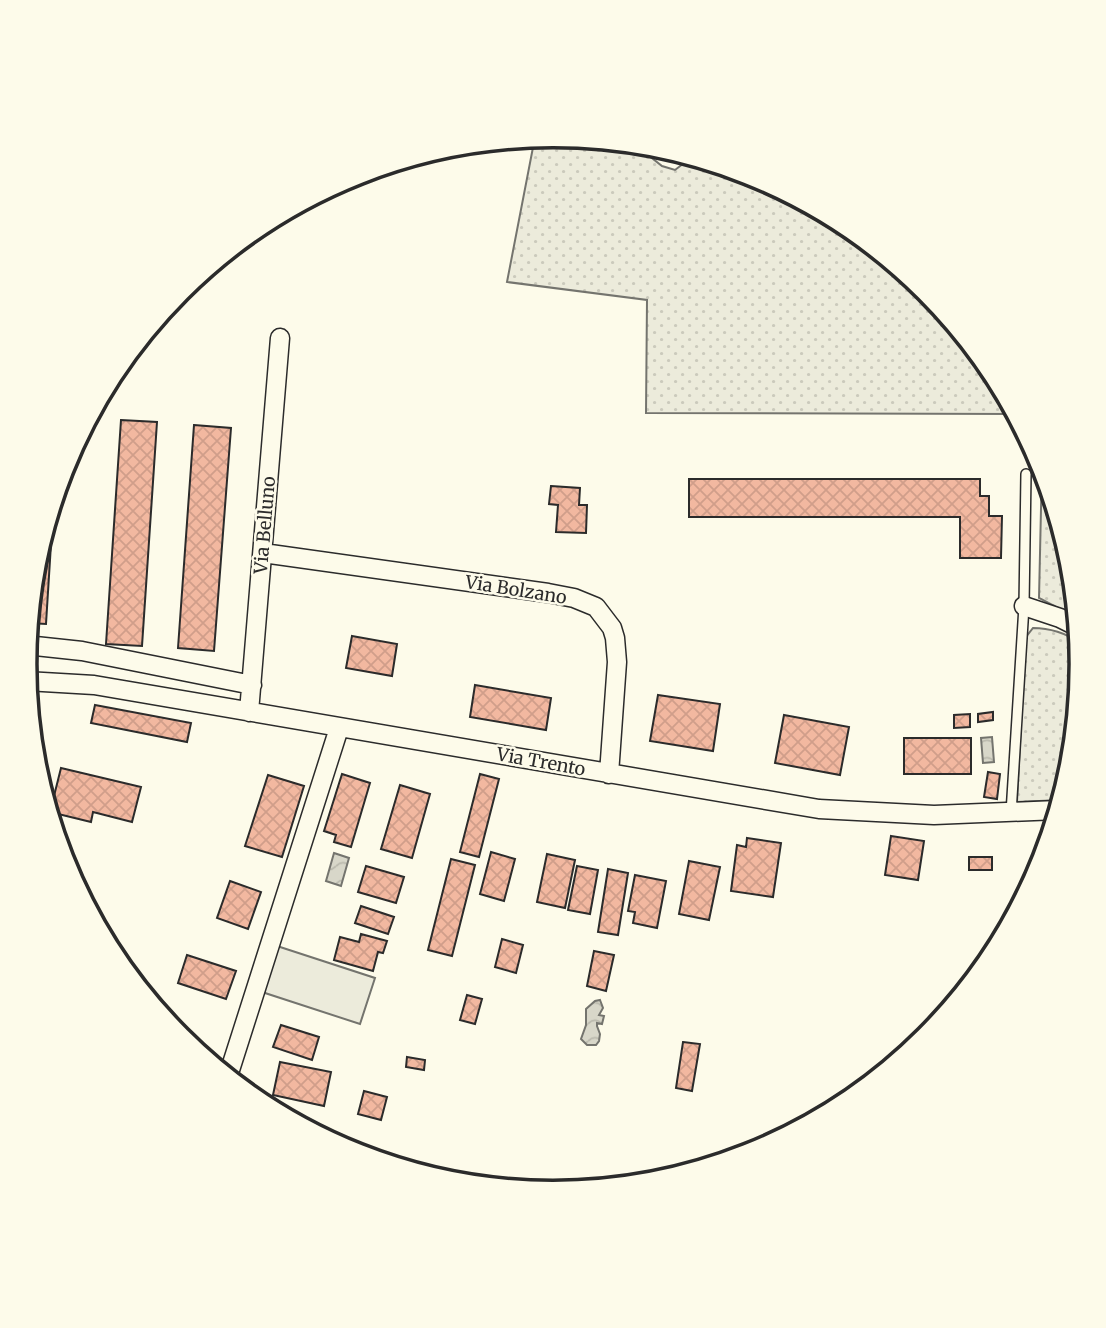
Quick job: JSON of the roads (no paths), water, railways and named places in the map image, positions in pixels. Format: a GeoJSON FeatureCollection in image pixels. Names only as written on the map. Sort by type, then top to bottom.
{"type":"FeatureCollection","features":[{"type":"Feature","properties":{"kind":"street","name":"Via Belluno"},"geometry":{"type":"LineString","coordinates":[[249,712],[280,338]]}},
{"type":"Feature","properties":{"kind":"street","name":"Via Bolzano"},"geometry":{"type":"LineString","coordinates":[[263,553],[548,593],[574,598],[596,607],[612,628],[617,649],[609,774]]}},
{"type":"Feature","properties":{"kind":"street"},"geometry":{"type":"LineString","coordinates":[[1024,606],[1067,622]]}},
{"type":"Feature","properties":{"kind":"street"},"geometry":{"type":"LineString","coordinates":[[38,646],[82,651],[252,685]]}},
{"type":"Feature","properties":{"kind":"street","name":"Via Trento"},"geometry":{"type":"LineString","coordinates":[[38,682],[94,685],[767,801],[847,812],[934,815],[1048,811]]}},
{"type":"Feature","properties":{"kind":"street"},"geometry":{"type":"LineString","coordinates":[[230,1066],[339,728]]}},
{"type":"Feature","properties":{"kind":"lane"},"geometry":{"type":"LineString","coordinates":[[1011,813],[1024,606],[1026,474]]}},
{"type":"Feature","properties":{"kind":"water"},"geometry":{"type":"Polygon","coordinates":[[[992,737],[994,762],[983,763],[981,738],[992,737]]]}},
{"type":"Feature","properties":{"kind":"water"},"geometry":{"type":"Polygon","coordinates":[[[334,853],[349,858],[341,886],[326,881],[334,853]]]}},
{"type":"Feature","properties":{"kind":"water"},"geometry":{"type":"Polygon","coordinates":[[[600,1000],[603,1008],[599,1015],[604,1016],[602,1024],[597,1023],[599,1041],[596,1045],[587,1045],[581,1039],[586,1025],[586,1009],[600,1000]]]}}]}
